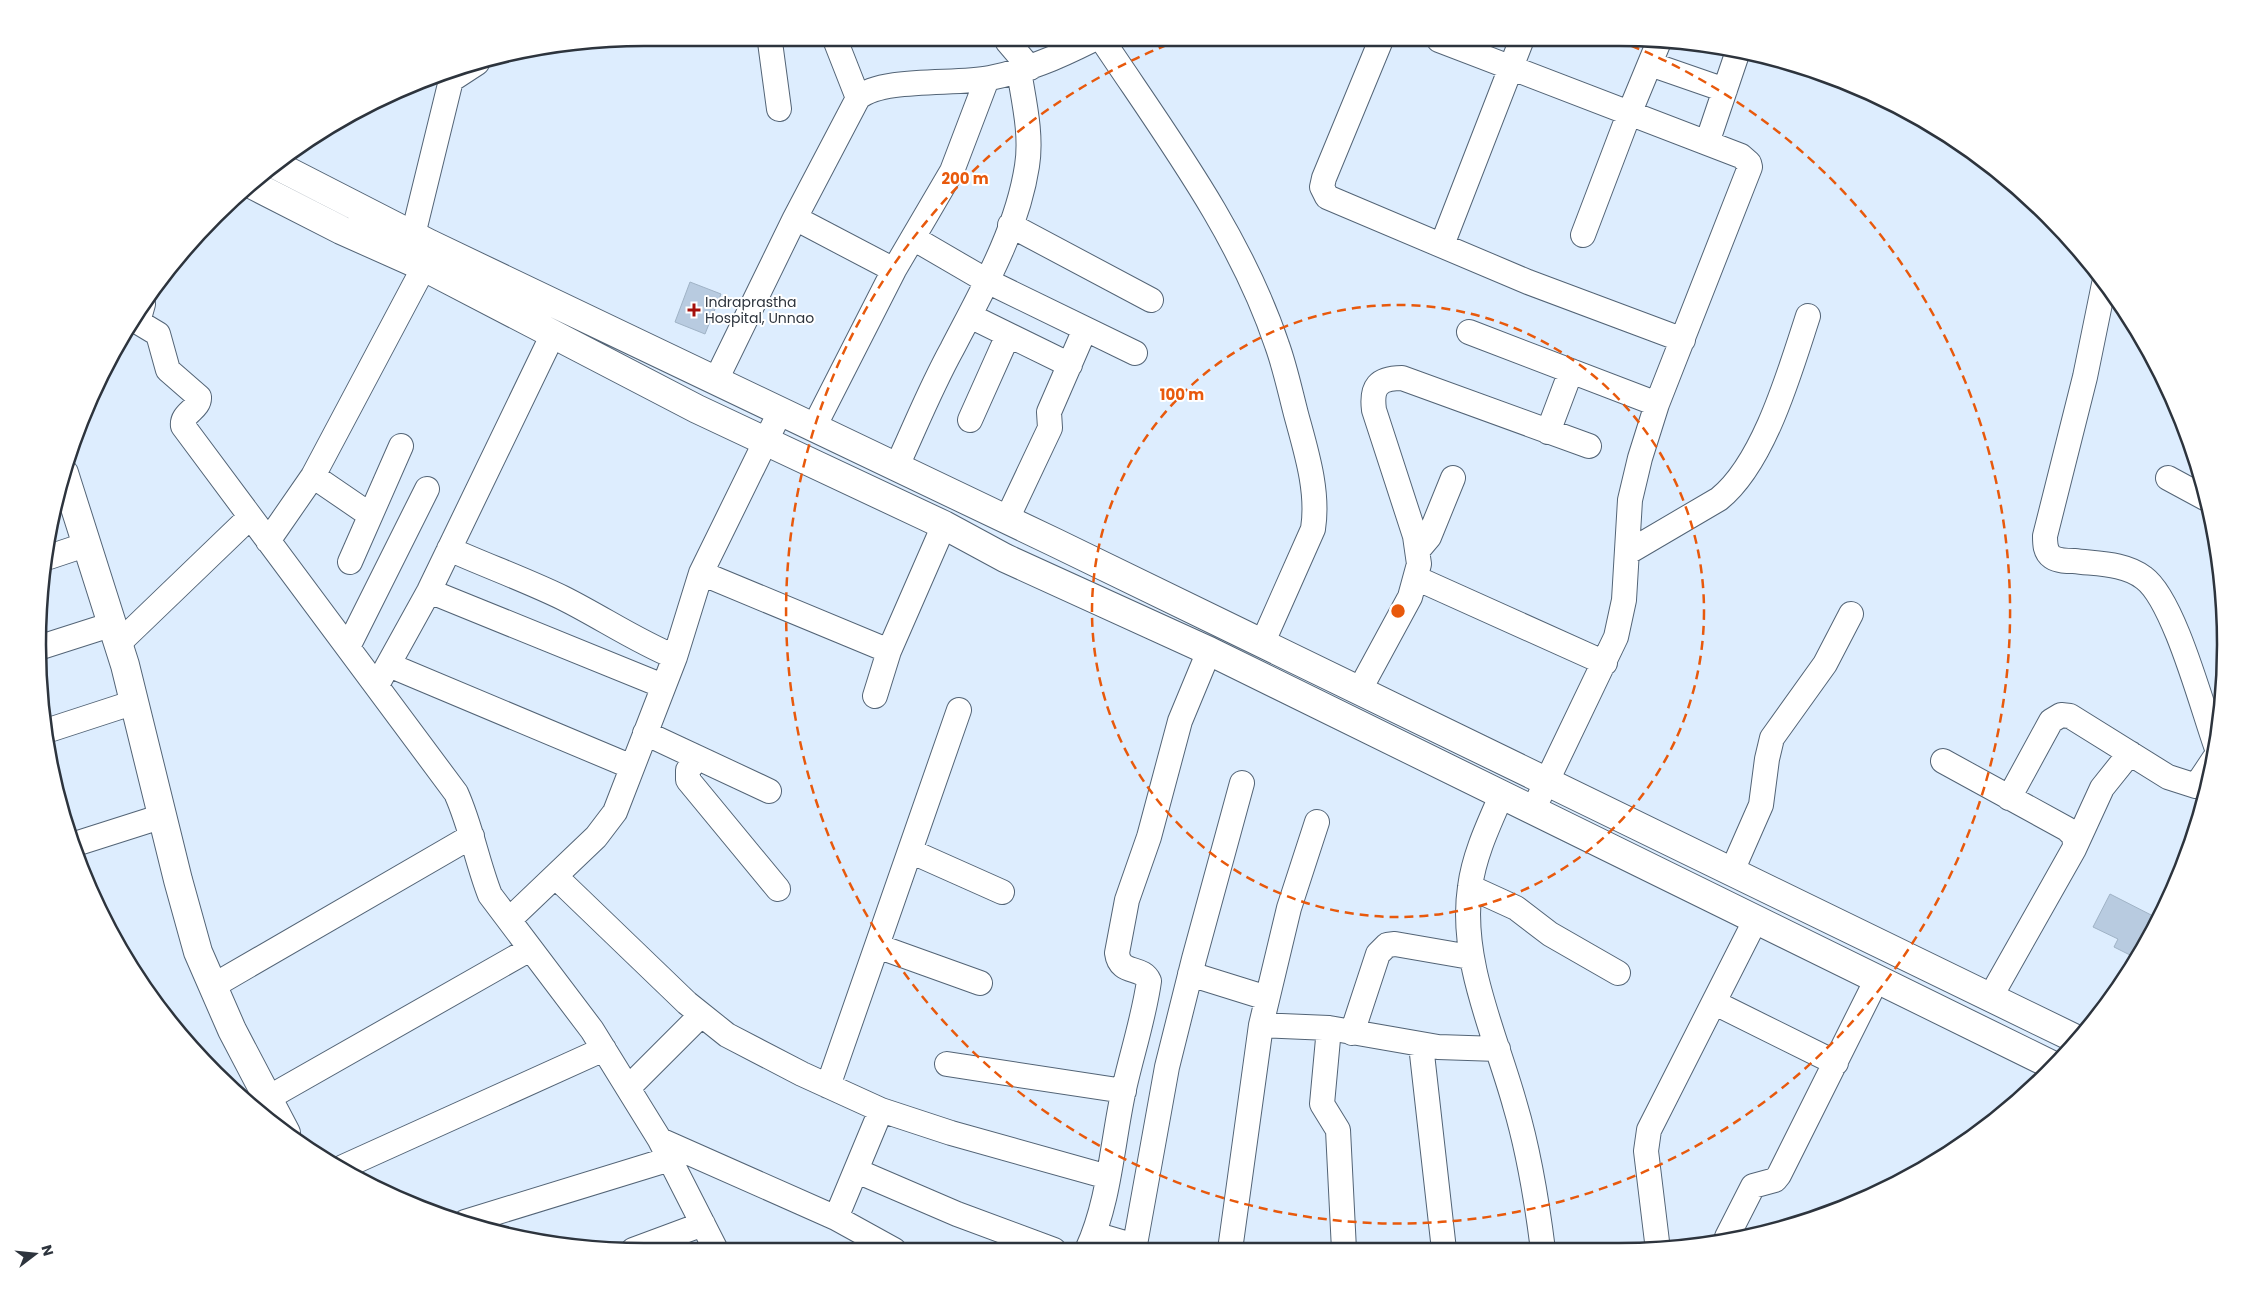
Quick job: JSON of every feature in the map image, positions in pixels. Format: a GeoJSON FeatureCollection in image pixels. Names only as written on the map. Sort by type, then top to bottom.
{"type":"FeatureCollection","features":[{"type":"Feature","properties":{"kind":"main road"},"geometry":{"type":"LineString","coordinates":[[282,168],[412,236],[1007,519],[2070,1036]]}},
{"type":"Feature","properties":{"kind":"main road"},"geometry":{"type":"LineString","coordinates":[[259,188],[341,230],[424,267],[698,409],[944,525],[1005,558],[1209,651],[2047,1063]]}},
{"type":"Feature","properties":{"kind":"main road"},"geometry":{"type":"LineString","coordinates":[[68,486],[116,634],[135,702],[198,952],[232,1030],[278,1117]]}},
{"type":"Feature","properties":{"kind":"street"},"geometry":{"type":"LineString","coordinates":[[771,46],[780,109]]}},
{"type":"Feature","properties":{"kind":"street"},"geometry":{"type":"LineString","coordinates":[[838,46],[858,98]]}},
{"type":"Feature","properties":{"kind":"street"},"geometry":{"type":"LineString","coordinates":[[897,466],[948,357],[987,282],[1010,225],[1027,164],[1025,69],[1009,46]]}},
{"type":"Feature","properties":{"kind":"street"},"geometry":{"type":"LineString","coordinates":[[716,380],[795,218],[858,98],[865,92],[884,87],[987,79],[1025,69],[1078,46]]}},
{"type":"Feature","properties":{"kind":"street"},"geometry":{"type":"LineString","coordinates":[[1106,46],[1172,144],[1235,250],[1277,345],[1301,433],[1314,488],[1316,512],[1312,529],[1262,644]]}},
{"type":"Feature","properties":{"kind":"street"},"geometry":{"type":"LineString","coordinates":[[1379,46],[1324,178],[1322,187],[1324,194],[1332,200],[1442,244],[1528,282],[1683,340]]}},
{"type":"Feature","properties":{"kind":"street"},"geometry":{"type":"LineString","coordinates":[[1454,46],[1741,156],[1749,162],[1750,167],[1657,404],[1630,500],[1622,614],[1616,638],[1533,810]]}},
{"type":"Feature","properties":{"kind":"street"},"geometry":{"type":"LineString","coordinates":[[1442,244],[1519,46]]}},
{"type":"Feature","properties":{"kind":"street"},"geometry":{"type":"LineString","coordinates":[[1583,235],[1656,48]]}},
{"type":"Feature","properties":{"kind":"street"},"geometry":{"type":"LineString","coordinates":[[1707,143],[1736,58]]}},
{"type":"Feature","properties":{"kind":"street"},"geometry":{"type":"LineString","coordinates":[[1650,64],[1725,90]]}},
{"type":"Feature","properties":{"kind":"street"},"geometry":{"type":"LineString","coordinates":[[412,236],[451,80],[456,77]]}},
{"type":"Feature","properties":{"kind":"street"},"geometry":{"type":"LineString","coordinates":[[814,427],[894,270],[952,171],[987,79]]}},
{"type":"Feature","properties":{"kind":"street"},"geometry":{"type":"LineString","coordinates":[[795,218],[894,270]]}},
{"type":"Feature","properties":{"kind":"street"},"geometry":{"type":"LineString","coordinates":[[1010,225],[1151,300]]}},
{"type":"Feature","properties":{"kind":"street"},"geometry":{"type":"LineString","coordinates":[[913,238],[987,282],[1135,353]]}},
{"type":"Feature","properties":{"kind":"street"},"geometry":{"type":"LineString","coordinates":[[268,541],[313,476],[424,267]]}},
{"type":"Feature","properties":{"kind":"street"},"geometry":{"type":"LineString","coordinates":[[2102,293],[2085,377],[2046,536],[2045,548],[2050,556],[2059,560],[2117,566],[2129,570],[2143,577],[2153,586],[2168,610],[2211,731]]}},
{"type":"Feature","properties":{"kind":"street"},"geometry":{"type":"LineString","coordinates":[[970,316],[1070,365]]}},
{"type":"Feature","properties":{"kind":"street"},"geometry":{"type":"LineString","coordinates":[[1627,553],[1730,490],[1764,435],[1781,398],[1808,316]]}},
{"type":"Feature","properties":{"kind":"street"},"geometry":{"type":"LineString","coordinates":[[140,323],[158,334],[168,370],[199,397],[198,402],[183,419],[183,426],[456,793],[472,836],[482,875],[490,895],[510,919],[604,1049],[665,1149],[712,1243]]}},
{"type":"Feature","properties":{"kind":"street"},"geometry":{"type":"LineString","coordinates":[[1007,519],[1050,428],[1049,412],[1085,329]]}},
{"type":"Feature","properties":{"kind":"street"},"geometry":{"type":"LineString","coordinates":[[1469,332],[1657,404]]}},
{"type":"Feature","properties":{"kind":"street"},"geometry":{"type":"LineString","coordinates":[[377,685],[429,591],[552,334]]}},
{"type":"Feature","properties":{"kind":"street"},"geometry":{"type":"LineString","coordinates":[[970,420],[1008,335]]}},
{"type":"Feature","properties":{"kind":"street"},"geometry":{"type":"LineString","coordinates":[[1548,432],[1571,371]]}},
{"type":"Feature","properties":{"kind":"street"},"geometry":{"type":"LineString","coordinates":[[1358,690],[1410,598],[1416,578],[1418,550],[1374,410],[1374,392],[1381,382],[1386,379],[1402,378],[1589,446]]}},
{"type":"Feature","properties":{"kind":"street"},"geometry":{"type":"LineString","coordinates":[[510,919],[607,825],[619,803],[644,733],[675,657],[701,573],[780,412]]}},
{"type":"Feature","properties":{"kind":"street"},"geometry":{"type":"LineString","coordinates":[[350,562],[401,446]]}},
{"type":"Feature","properties":{"kind":"street"},"geometry":{"type":"LineString","coordinates":[[313,476],[370,516]]}},
{"type":"Feature","properties":{"kind":"street"},"geometry":{"type":"LineString","coordinates":[[1418,550],[1429,537],[1453,478]]}},
{"type":"Feature","properties":{"kind":"street"},"geometry":{"type":"LineString","coordinates":[[2168,478],[2197,494]]}},
{"type":"Feature","properties":{"kind":"street"},"geometry":{"type":"LineString","coordinates":[[348,647],[428,489]]}},
{"type":"Feature","properties":{"kind":"street"},"geometry":{"type":"LineString","coordinates":[[46,647],[116,634],[250,517]]}},
{"type":"Feature","properties":{"kind":"street"},"geometry":{"type":"LineString","coordinates":[[875,696],[889,651],[944,525]]}},
{"type":"Feature","properties":{"kind":"street"},"geometry":{"type":"LineString","coordinates":[[53,557],[88,544]]}},
{"type":"Feature","properties":{"kind":"street"},"geometry":{"type":"LineString","coordinates":[[449,549],[561,597],[615,625],[645,645],[675,657]]}},
{"type":"Feature","properties":{"kind":"street"},"geometry":{"type":"LineString","coordinates":[[701,573],[889,651]]}},
{"type":"Feature","properties":{"kind":"street"},"geometry":{"type":"LineString","coordinates":[[1416,578],[1605,663]]}},
{"type":"Feature","properties":{"kind":"street"},"geometry":{"type":"LineString","coordinates":[[429,591],[663,686]]}},
{"type":"Feature","properties":{"kind":"street"},"geometry":{"type":"LineString","coordinates":[[1732,871],[1761,805],[1767,759],[1772,738],[1825,664],[1851,614]]}},
{"type":"Feature","properties":{"kind":"street"},"geometry":{"type":"LineString","coordinates":[[1091,1242],[1108,1177],[1124,1091],[1149,981],[1145,975],[1122,966],[1118,960],[1117,952],[1127,900],[1149,837],[1180,722],[1209,651]]}},
{"type":"Feature","properties":{"kind":"street"},"geometry":{"type":"LineString","coordinates":[[389,665],[632,767]]}},
{"type":"Feature","properties":{"kind":"street"},"geometry":{"type":"LineString","coordinates":[[52,728],[135,702]]}},
{"type":"Feature","properties":{"kind":"street"},"geometry":{"type":"LineString","coordinates":[[828,1086],[959,710]]}},
{"type":"Feature","properties":{"kind":"street"},"geometry":{"type":"LineString","coordinates":[[2009,798],[2051,721],[2060,715],[2070,716],[2168,777],[2196,786],[2201,779]]}},
{"type":"Feature","properties":{"kind":"street"},"geometry":{"type":"LineString","coordinates":[[644,733],[769,791]]}},
{"type":"Feature","properties":{"kind":"street"},"geometry":{"type":"LineString","coordinates":[[1991,996],[2075,844],[2102,788],[2130,753]]}},
{"type":"Feature","properties":{"kind":"street"},"geometry":{"type":"LineString","coordinates":[[697,758],[687,773],[688,780],[778,889]]}},
{"type":"Feature","properties":{"kind":"street"},"geometry":{"type":"LineString","coordinates":[[1943,761],[2067,829],[2074,836],[2075,844]]}},
{"type":"Feature","properties":{"kind":"street"},"geometry":{"type":"LineString","coordinates":[[1135,1243],[1168,1062],[1242,783]]}},
{"type":"Feature","properties":{"kind":"street"},"geometry":{"type":"LineString","coordinates":[[1502,794],[1475,861],[1470,887],[1470,957],[1516,1106],[1530,1167],[1542,1243]]}},
{"type":"Feature","properties":{"kind":"street"},"geometry":{"type":"LineString","coordinates":[[80,842],[163,816]]}},
{"type":"Feature","properties":{"kind":"street"},"geometry":{"type":"LineString","coordinates":[[1231,1243],[1261,1025],[1289,908],[1317,822]]}},
{"type":"Feature","properties":{"kind":"street"},"geometry":{"type":"LineString","coordinates":[[213,986],[472,836]]}},
{"type":"Feature","properties":{"kind":"street"},"geometry":{"type":"LineString","coordinates":[[910,851],[1002,892]]}},
{"type":"Feature","properties":{"kind":"street"},"geometry":{"type":"LineString","coordinates":[[555,876],[701,1015],[726,1035],[881,1110],[1108,1177]]}},
{"type":"Feature","properties":{"kind":"street"},"geometry":{"type":"LineString","coordinates":[[1470,887],[1526,914],[1550,934],[1618,973]]}},
{"type":"Feature","properties":{"kind":"street"},"geometry":{"type":"LineString","coordinates":[[1657,1241],[1646,1150],[1654,1118],[1715,1003],[1756,919]]}},
{"type":"Feature","properties":{"kind":"street"},"geometry":{"type":"LineString","coordinates":[[1352,1033],[1378,954],[1387,945],[1395,944],[1470,957]]}},
{"type":"Feature","properties":{"kind":"street"},"geometry":{"type":"LineString","coordinates":[[877,946],[980,984]]}},
{"type":"Feature","properties":{"kind":"street"},"geometry":{"type":"LineString","coordinates":[[268,1098],[530,949]]}},
{"type":"Feature","properties":{"kind":"street"},"geometry":{"type":"LineString","coordinates":[[1190,974],[1267,998]]}},
{"type":"Feature","properties":{"kind":"street"},"geometry":{"type":"LineString","coordinates":[[1730,1232],[1753,1186],[1775,1180],[1779,1175],[1877,979]]}},
{"type":"Feature","properties":{"kind":"street"},"geometry":{"type":"LineString","coordinates":[[1715,1003],[1836,1062]]}},
{"type":"Feature","properties":{"kind":"street"},"geometry":{"type":"LineString","coordinates":[[628,1088],[701,1015]]}},
{"type":"Feature","properties":{"kind":"street"},"geometry":{"type":"LineString","coordinates":[[1261,1025],[1329,1028],[1421,1045],[1498,1048]]}},
{"type":"Feature","properties":{"kind":"street"},"geometry":{"type":"LineString","coordinates":[[1329,1028],[1322,1104],[1338,1130],[1344,1243]]}},
{"type":"Feature","properties":{"kind":"street"},"geometry":{"type":"LineString","coordinates":[[1421,1045],[1443,1243]]}},
{"type":"Feature","properties":{"kind":"street"},"geometry":{"type":"LineString","coordinates":[[348,1164],[604,1049]]}},
{"type":"Feature","properties":{"kind":"street"},"geometry":{"type":"LineString","coordinates":[[1132,1056],[1168,1062]]}},
{"type":"Feature","properties":{"kind":"street"},"geometry":{"type":"LineString","coordinates":[[947,1064],[1124,1091]]}},
{"type":"Feature","properties":{"kind":"street"},"geometry":{"type":"LineString","coordinates":[[836,1218],[881,1110]]}},
{"type":"Feature","properties":{"kind":"street"},"geometry":{"type":"LineString","coordinates":[[476,1218],[665,1149],[836,1218],[881,1243]]}},
{"type":"Feature","properties":{"kind":"street"},"geometry":{"type":"LineString","coordinates":[[857,1170],[957,1214],[1035,1243]]}},
{"type":"Feature","properties":{"kind":"street"},"geometry":{"type":"LineString","coordinates":[[651,1243],[703,1224]]}},
{"type":"Feature","properties":{"kind":"building"},"geometry":{"type":"Polygon","coordinates":[[[690,282],[721,294],[705,334],[675,322],[690,282]]]}},
{"type":"Feature","properties":{"kind":"building"},"geometry":{"type":"Polygon","coordinates":[[[2110,894],[2152,915],[2130,955],[2114,947],[2118,939],[2093,927],[2110,894]]]}},
{"type":"Feature","properties":{"kind":"place","name":"Indraprastha Hospital, Unnao"},"geometry":{"type":"Point","coordinates":[694,310]}}]}
